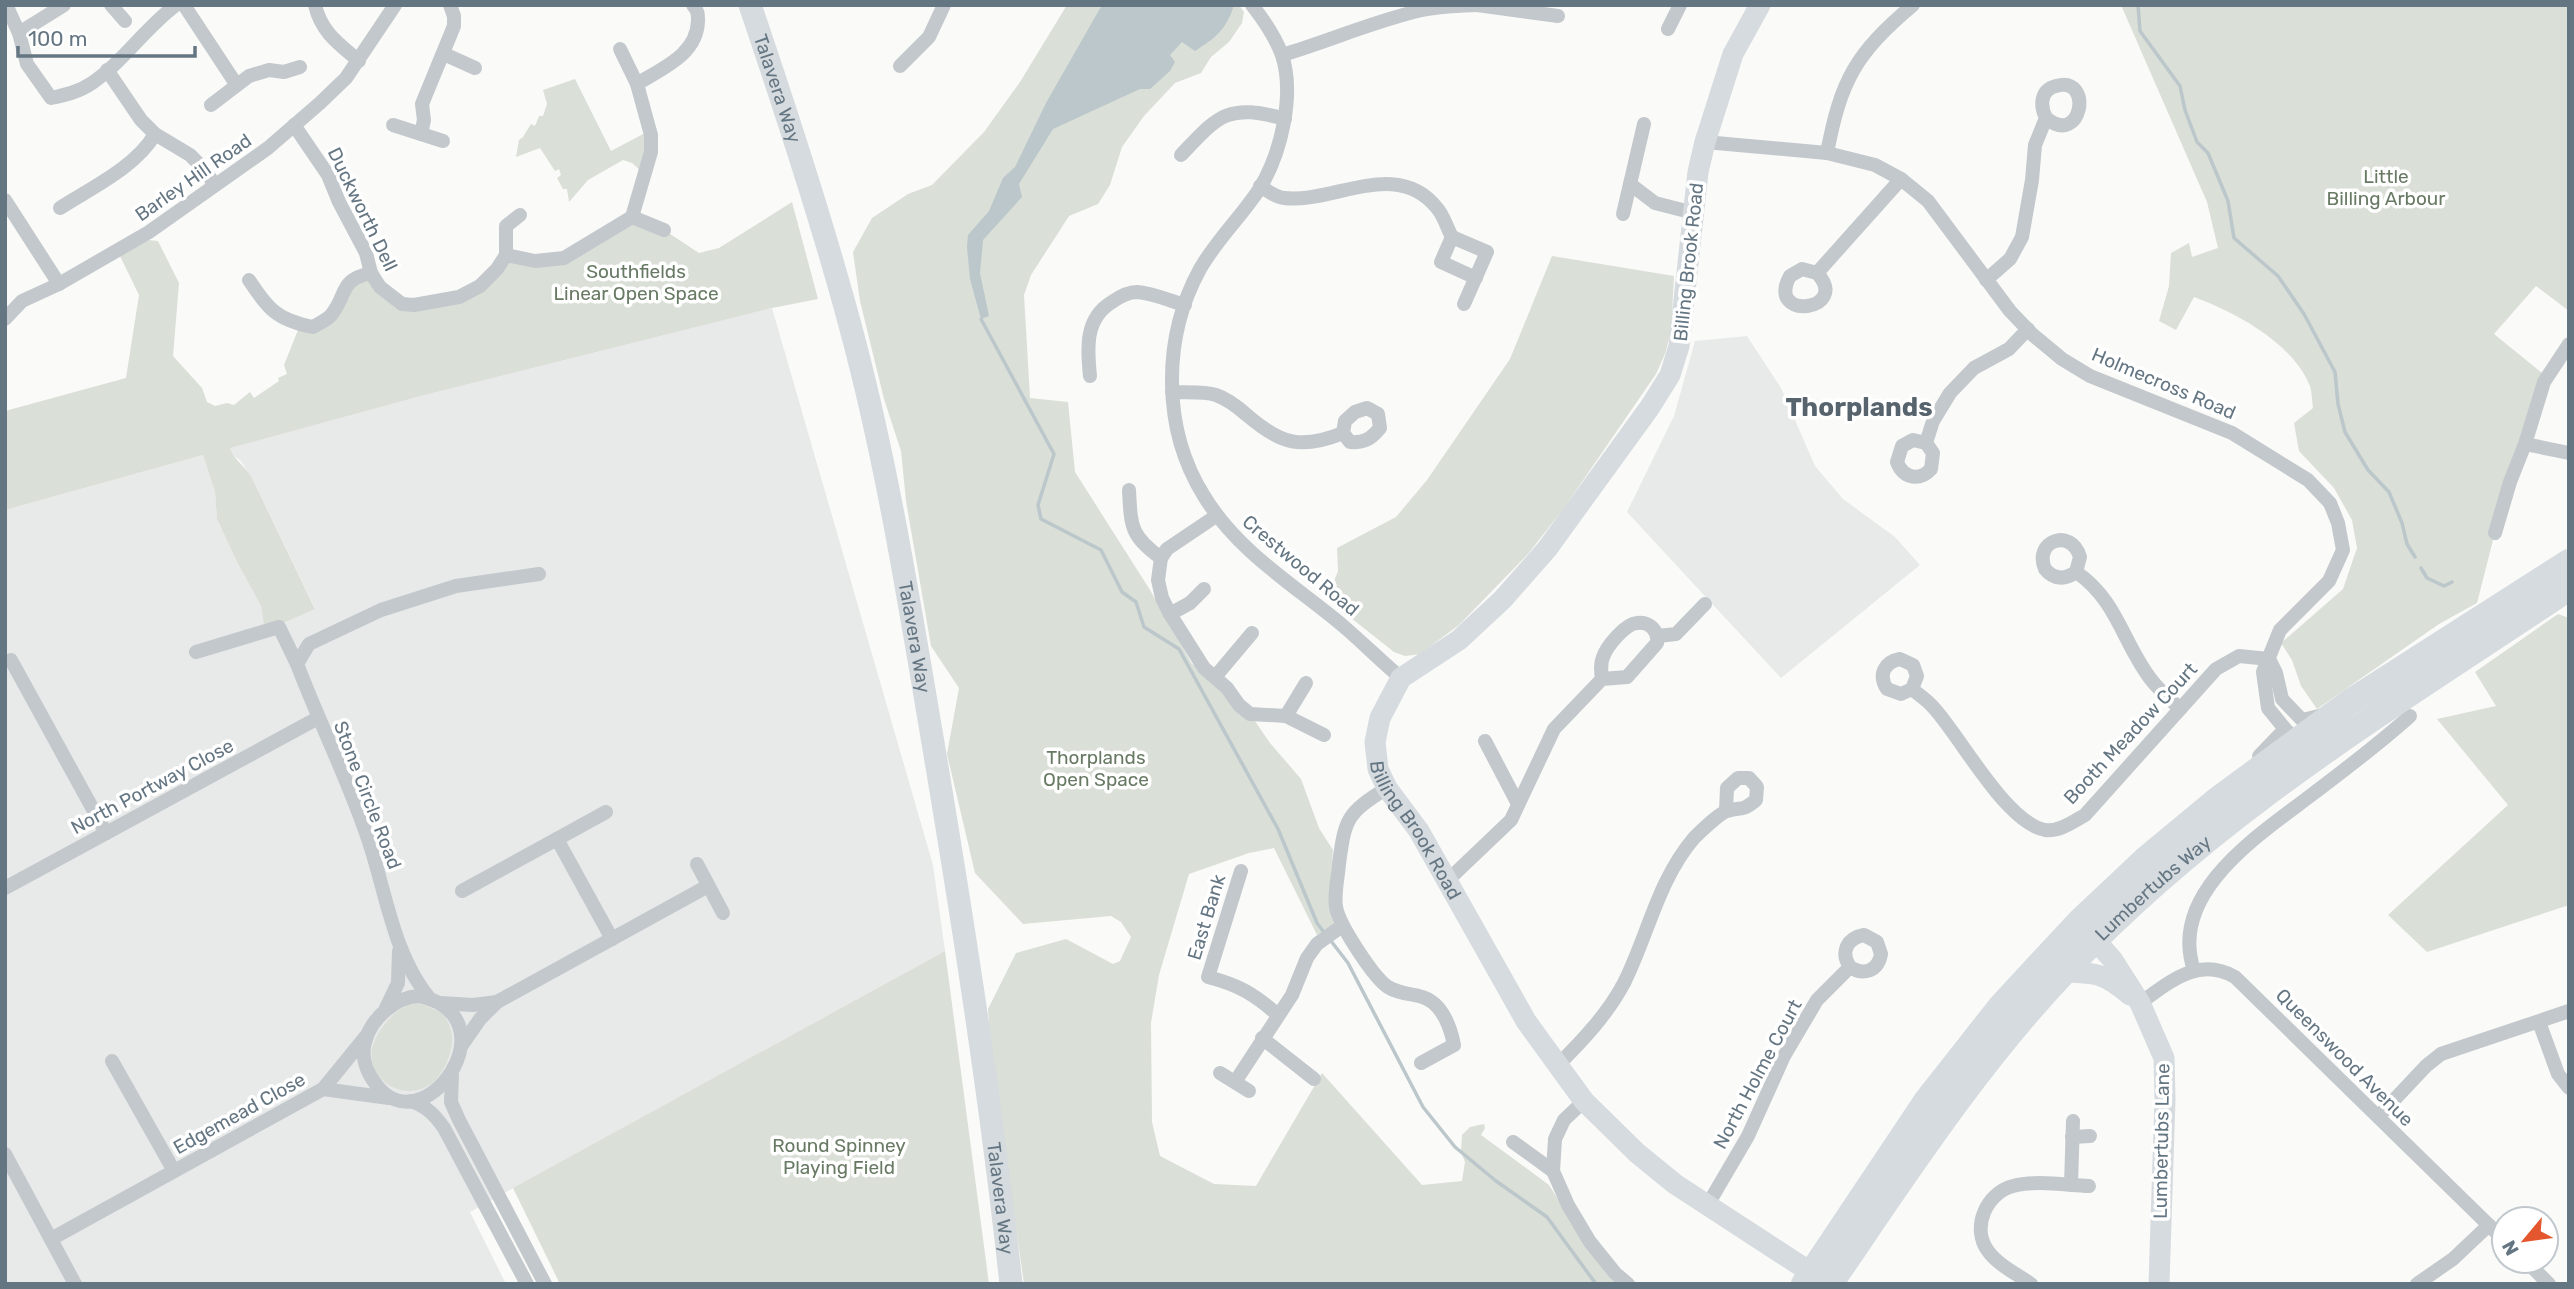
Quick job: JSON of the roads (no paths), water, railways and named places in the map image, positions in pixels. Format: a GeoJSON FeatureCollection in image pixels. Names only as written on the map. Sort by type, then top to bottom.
{"type":"FeatureCollection","features":[{"type":"Feature","properties":{"kind":"highway","name":"Lumbertubs Way"},"geometry":{"type":"LineString","coordinates":[[1819,1281],[1945,1115],[2064,972],[2087,931],[2147,858],[2217,800],[2350,702],[2569,562]]}},
{"type":"Feature","properties":{"kind":"highway","name":"Lumbertubs Way"},"geometry":{"type":"LineString","coordinates":[[1819,1281],[1927,1100],[2001,1006],[2087,931],[2231,819],[2299,742],[2446,667],[2569,588]]}},
{"type":"Feature","properties":{"kind":"main road","name":"Talavera Way"},"geometry":{"type":"LineString","coordinates":[[750,5],[802,161],[850,327],[892,510],[953,865],[1011,1284]]}},
{"type":"Feature","properties":{"kind":"street"},"geometry":{"type":"LineString","coordinates":[[19,33],[64,5]]}},
{"type":"Feature","properties":{"kind":"street"},"geometry":{"type":"LineString","coordinates":[[111,5],[125,21]]}},
{"type":"Feature","properties":{"kind":"street"},"geometry":{"type":"LineString","coordinates":[[8,9],[19,33],[27,64],[51,98],[74,93],[92,83],[176,5]]}},
{"type":"Feature","properties":{"kind":"street"},"geometry":{"type":"LineString","coordinates":[[184,5],[236,84]]}},
{"type":"Feature","properties":{"kind":"street"},"geometry":{"type":"LineString","coordinates":[[315,5],[325,32],[359,61]]}},
{"type":"Feature","properties":{"kind":"street","name":"Barley Hill Road"},"geometry":{"type":"LineString","coordinates":[[5,319],[22,301],[59,284],[149,232],[268,148],[346,78],[395,5]]}},
{"type":"Feature","properties":{"kind":"street"},"geometry":{"type":"LineString","coordinates":[[421,134],[424,120],[422,104],[454,26],[450,5]]}},
{"type":"Feature","properties":{"kind":"street"},"geometry":{"type":"LineString","coordinates":[[637,84],[680,57],[693,44],[698,27],[698,11],[693,5]]}},
{"type":"Feature","properties":{"kind":"street"},"geometry":{"type":"LineString","coordinates":[[900,66],[929,37],[944,5]]}},
{"type":"Feature","properties":{"kind":"street","name":"Crestwood Road"},"geometry":{"type":"LineString","coordinates":[[1252,5],[1282,55],[1288,90],[1285,118],[1280,141],[1260,187],[1202,267],[1185,305],[1175,345],[1172,392],[1175,417],[1188,466],[1216,516],[1237,541],[1341,625],[1401,678]]}},
{"type":"Feature","properties":{"kind":"street"},"geometry":{"type":"LineString","coordinates":[[1282,55],[1424,9],[1477,5],[1558,16]]}},
{"type":"Feature","properties":{"kind":"street"},"geometry":{"type":"LineString","coordinates":[[1668,29],[1680,5]]}},
{"type":"Feature","properties":{"kind":"street","name":"Billing Brook Road"},"geometry":{"type":"LineString","coordinates":[[1759,5],[1733,54],[1705,142],[1698,172],[1679,346],[1670,375],[1650,407],[1546,549],[1502,600],[1458,640],[1401,678],[1389,698],[1376,731],[1378,769],[1387,788],[1419,831],[1526,1021],[1584,1101],[1637,1153],[1675,1184],[1819,1281]]}},
{"type":"Feature","properties":{"kind":"street"},"geometry":{"type":"LineString","coordinates":[[1827,153],[1835,112],[1850,73],[1870,46],[1913,5]]}},
{"type":"Feature","properties":{"kind":"street"},"geometry":{"type":"LineString","coordinates":[[520,215],[506,226],[506,255],[535,261],[564,258],[632,217],[651,152],[651,135],[637,84],[620,49]]}},
{"type":"Feature","properties":{"kind":"street"},"geometry":{"type":"LineString","coordinates":[[444,54],[475,68]]}},
{"type":"Feature","properties":{"kind":"street"},"geometry":{"type":"LineString","coordinates":[[211,105],[249,76],[269,70],[284,72],[300,67]]}},
{"type":"Feature","properties":{"kind":"street"},"geometry":{"type":"LineString","coordinates":[[107,70],[141,120],[155,134],[190,155],[215,185]]}},
{"type":"Feature","properties":{"kind":"street"},"geometry":{"type":"LineString","coordinates":[[1181,155],[1211,124],[1233,112],[1250,111],[1285,118]]}},
{"type":"Feature","properties":{"kind":"street"},"geometry":{"type":"LineString","coordinates":[[1986,280],[2010,259],[2022,237],[2032,183],[2035,145],[2046,118]]}},
{"type":"Feature","properties":{"kind":"street","name":"Duckworth Dell"},"geometry":{"type":"LineString","coordinates":[[295,124],[328,174],[339,202],[366,253],[371,273],[380,287],[402,304],[414,305],[459,297],[480,286],[497,269],[506,255]]}},
{"type":"Feature","properties":{"kind":"street"},"geometry":{"type":"LineString","coordinates":[[1623,214],[1644,124]]}},
{"type":"Feature","properties":{"kind":"street"},"geometry":{"type":"LineString","coordinates":[[393,125],[443,141]]}},
{"type":"Feature","properties":{"kind":"street"},"geometry":{"type":"LineString","coordinates":[[60,208],[127,164],[155,134]]}},
{"type":"Feature","properties":{"kind":"street","name":"Holmecross Road"},"geometry":{"type":"LineString","coordinates":[[1705,142],[1827,153],[1875,165],[1900,179],[1928,201],[1986,280],[2028,329],[2062,359],[2090,376],[2232,433],[2262,449],[2308,480],[2330,503],[2338,523],[2343,550],[2329,581],[2280,630],[2263,672],[2268,708],[2299,742]]}},
{"type":"Feature","properties":{"kind":"street"},"geometry":{"type":"LineString","coordinates":[[1817,273],[1900,179]]}},
{"type":"Feature","properties":{"kind":"street"},"geometry":{"type":"LineString","coordinates":[[1630,184],[1655,204],[1694,213]]}},
{"type":"Feature","properties":{"kind":"street"},"geometry":{"type":"LineString","coordinates":[[1260,187],[1283,198],[1304,198],[1360,186],[1402,186],[1424,196],[1438,208],[1452,237],[1487,252],[1464,304]]}},
{"type":"Feature","properties":{"kind":"street"},"geometry":{"type":"LineString","coordinates":[[5,200],[59,284]]}},
{"type":"Feature","properties":{"kind":"street"},"geometry":{"type":"LineString","coordinates":[[632,217],[664,230]]}},
{"type":"Feature","properties":{"kind":"street"},"geometry":{"type":"LineString","coordinates":[[1452,237],[1440,262],[1476,278]]}},
{"type":"Feature","properties":{"kind":"street"},"geometry":{"type":"LineString","coordinates":[[248,280],[267,308],[294,323],[313,327],[332,315],[349,282],[371,273]]}},
{"type":"Feature","properties":{"kind":"street"},"geometry":{"type":"LineString","coordinates":[[1090,376],[1087,346],[1092,324],[1103,307],[1121,296],[1136,292],[1185,305]]}},
{"type":"Feature","properties":{"kind":"street"},"geometry":{"type":"LineString","coordinates":[[1926,443],[1933,421],[1950,393],[1975,368],[2009,349],[2028,329]]}},
{"type":"Feature","properties":{"kind":"street"},"geometry":{"type":"LineString","coordinates":[[2495,533],[2544,382],[2569,344]]}},
{"type":"Feature","properties":{"kind":"street"},"geometry":{"type":"LineString","coordinates":[[1172,392],[1215,395],[1234,404],[1275,437],[1296,443],[1325,441],[1343,433]]}},
{"type":"Feature","properties":{"kind":"street"},"geometry":{"type":"LineString","coordinates":[[2525,444],[2569,453]]}},
{"type":"Feature","properties":{"kind":"street"},"geometry":{"type":"LineString","coordinates":[[1129,490],[1131,521],[1141,544],[1161,558]]}},
{"type":"Feature","properties":{"kind":"street"},"geometry":{"type":"LineString","coordinates":[[1216,516],[1167,549],[1161,558],[1158,580],[1162,598],[1204,668],[1227,688],[1239,705],[1251,714],[1286,716],[1324,735]]}},
{"type":"Feature","properties":{"kind":"street"},"geometry":{"type":"LineString","coordinates":[[2076,572],[2087,579],[2102,597],[2152,681],[2180,709]]}},
{"type":"Feature","properties":{"kind":"street"},"geometry":{"type":"LineString","coordinates":[[297,664],[309,644],[381,610],[456,586],[539,574]]}},
{"type":"Feature","properties":{"kind":"street"},"geometry":{"type":"LineString","coordinates":[[1170,614],[1190,603],[1204,589]]}},
{"type":"Feature","properties":{"kind":"street"},"geometry":{"type":"LineString","coordinates":[[1658,636],[1676,634],[1705,604]]}},
{"type":"Feature","properties":{"kind":"street"},"geometry":{"type":"LineString","coordinates":[[1602,679],[1603,655],[1631,625],[1645,623],[1653,628],[1658,636]]}},
{"type":"Feature","properties":{"kind":"street","name":"Stone Circle Road"},"geometry":{"type":"LineString","coordinates":[[196,652],[279,627],[297,664],[367,837],[398,939],[414,976],[434,1001]]}},
{"type":"Feature","properties":{"kind":"street"},"geometry":{"type":"LineString","coordinates":[[1215,677],[1252,632]]}},
{"type":"Feature","properties":{"kind":"street"},"geometry":{"type":"LineString","coordinates":[[1446,882],[1511,820],[1554,729],[1602,679],[1627,677],[1652,650],[1658,636]]}},
{"type":"Feature","properties":{"kind":"street","name":"Booth Meadow Court"},"geometry":{"type":"LineString","coordinates":[[1912,689],[1933,707],[2007,804],[2026,822],[2046,830],[2063,828],[2085,816],[2216,669],[2239,656],[2269,659]]}},
{"type":"Feature","properties":{"kind":"street"},"geometry":{"type":"LineString","coordinates":[[2269,659],[2276,673],[2282,699],[2302,720],[2320,716],[2350,702]]}},
{"type":"Feature","properties":{"kind":"street"},"geometry":{"type":"LineString","coordinates":[[11,660],[106,834]]}},
{"type":"Feature","properties":{"kind":"street"},"geometry":{"type":"LineString","coordinates":[[1286,716],[1306,682]]}},
{"type":"Feature","properties":{"kind":"street","name":"North Portway Close"},"geometry":{"type":"LineString","coordinates":[[5,888],[106,834],[316,712]]}},
{"type":"Feature","properties":{"kind":"street","name":"Lumbertubs Way"},"geometry":{"type":"LineString","coordinates":[[2194,970],[2188,947],[2191,925],[2222,869],[2251,842],[2382,742],[2410,716]]}},
{"type":"Feature","properties":{"kind":"street"},"geometry":{"type":"LineString","coordinates":[[1485,741],[1518,804]]}},
{"type":"Feature","properties":{"kind":"street"},"geometry":{"type":"LineString","coordinates":[[1387,788],[1363,803],[1347,822],[1336,907],[1342,926],[1388,987],[1424,997],[1437,1005],[1451,1029],[1454,1045],[1420,1063]]}},
{"type":"Feature","properties":{"kind":"street"},"geometry":{"type":"LineString","coordinates":[[1557,1066],[1599,1020],[1624,982],[1655,905],[1674,867],[1695,838],[1727,811]]}},
{"type":"Feature","properties":{"kind":"street"},"geometry":{"type":"LineString","coordinates":[[462,891],[606,812]]}},
{"type":"Feature","properties":{"kind":"street"},"geometry":{"type":"LineString","coordinates":[[557,839],[612,939]]}},
{"type":"Feature","properties":{"kind":"street"},"geometry":{"type":"LineString","coordinates":[[696,864],[723,913]]}},
{"type":"Feature","properties":{"kind":"street","name":"East Bank"},"geometry":{"type":"LineString","coordinates":[[1241,871],[1208,977],[1231,983],[1255,994],[1278,1015]]}},
{"type":"Feature","properties":{"kind":"street"},"geometry":{"type":"LineString","coordinates":[[545,1284],[451,1102],[452,1073],[462,1045],[480,1019],[497,1002],[708,886]]}},
{"type":"Feature","properties":{"kind":"street"},"geometry":{"type":"LineString","coordinates":[[1235,1082],[1292,995],[1307,958],[1317,944],[1342,926]]}},
{"type":"Feature","properties":{"kind":"street","name":"Lumbertubs Lane"},"geometry":{"type":"LineString","coordinates":[[2087,931],[2112,959],[2140,1003],[2157,1039],[2165,1068],[2160,1284]]}},
{"type":"Feature","properties":{"kind":"street","name":"Stone Circle Road"},"geometry":{"type":"LineString","coordinates":[[367,1035],[384,1013],[398,983],[398,939]]}},
{"type":"Feature","properties":{"kind":"street","name":"North Holme Court"},"geometry":{"type":"LineString","coordinates":[[1707,1206],[1748,1136],[1784,1056],[1818,1000],[1850,967]]}},
{"type":"Feature","properties":{"kind":"street"},"geometry":{"type":"LineString","coordinates":[[2064,972],[2095,973],[2112,980],[2140,1003],[2177,977],[2194,970]]}},
{"type":"Feature","properties":{"kind":"street","name":"Queenswood Avenue"},"geometry":{"type":"LineString","coordinates":[[2194,970],[2218,970],[2244,984],[2489,1225]]}},
{"type":"Feature","properties":{"kind":"street","name":"Stone Circle Road"},"geometry":{"type":"LineString","coordinates":[[384,1013],[404,998],[419,996],[434,1001],[448,1010],[458,1024],[462,1045]]}},
{"type":"Feature","properties":{"kind":"street"},"geometry":{"type":"LineString","coordinates":[[434,1001],[473,1005],[497,1002]]}},
{"type":"Feature","properties":{"kind":"street"},"geometry":{"type":"LineString","coordinates":[[2379,1116],[2426,1066],[2441,1054],[2569,1011]]}},
{"type":"Feature","properties":{"kind":"street"},"geometry":{"type":"LineString","coordinates":[[2539,1021],[2558,1074],[2569,1088]]}},
{"type":"Feature","properties":{"kind":"street"},"geometry":{"type":"LineString","coordinates":[[367,1035],[363,1054],[369,1073],[384,1093],[424,1105],[434,1113],[527,1284]]}},
{"type":"Feature","properties":{"kind":"street","name":"Edgemead Close"},"geometry":{"type":"LineString","coordinates":[[51,1239],[323,1089],[367,1035]]}},
{"type":"Feature","properties":{"kind":"street"},"geometry":{"type":"LineString","coordinates":[[1262,1038],[1314,1079]]}},
{"type":"Feature","properties":{"kind":"street","name":"Edgemead Close"},"geometry":{"type":"LineString","coordinates":[[113,1060],[174,1171]]}},
{"type":"Feature","properties":{"kind":"street"},"geometry":{"type":"LineString","coordinates":[[411,1101],[432,1094],[452,1073]]}},
{"type":"Feature","properties":{"kind":"street"},"geometry":{"type":"LineString","coordinates":[[1220,1073],[1249,1090]]}},
{"type":"Feature","properties":{"kind":"street","name":"Edgemead Close"},"geometry":{"type":"LineString","coordinates":[[323,1089],[394,1098]]}},
{"type":"Feature","properties":{"kind":"street"},"geometry":{"type":"LineString","coordinates":[[1584,1101],[1563,1120],[1555,1139],[1553,1171],[1568,1205],[1590,1242],[1615,1273],[1628,1284]]}},
{"type":"Feature","properties":{"kind":"street"},"geometry":{"type":"LineString","coordinates":[[2071,1185],[2073,1121]]}},
{"type":"Feature","properties":{"kind":"street"},"geometry":{"type":"LineString","coordinates":[[2072,1137],[2090,1136]]}},
{"type":"Feature","properties":{"kind":"street"},"geometry":{"type":"LineString","coordinates":[[1513,1142],[1553,1171]]}},
{"type":"Feature","properties":{"kind":"street"},"geometry":{"type":"LineString","coordinates":[[5,1154],[75,1284]]}},
{"type":"Feature","properties":{"kind":"street"},"geometry":{"type":"LineString","coordinates":[[2031,1284],[1989,1253],[1981,1231],[1983,1214],[1997,1194],[2011,1186],[2089,1186]]}},
{"type":"Feature","properties":{"kind":"street"},"geometry":{"type":"LineString","coordinates":[[2417,1284],[2453,1259],[2489,1225]]}},
{"type":"Feature","properties":{"kind":"waterway"},"geometry":{"type":"LineString","coordinates":[[2138,5],[2140,31],[2180,86],[2185,110],[2197,142],[2208,153],[2228,201],[2234,238],[2278,276],[2304,314],[2335,372],[2338,404],[2345,432],[2368,470],[2389,492],[2402,523],[2407,544],[2415,557]]}},
{"type":"Feature","properties":{"kind":"waterway"},"geometry":{"type":"LineString","coordinates":[[981,319],[1054,454],[1038,505],[1041,519],[1101,550],[1122,592],[1136,602],[1144,627],[1179,649],[1278,829],[1317,923],[1326,935]]}},
{"type":"Feature","properties":{"kind":"waterway"},"geometry":{"type":"LineString","coordinates":[[2421,568],[2427,578],[2444,586],[2452,582]]}},
{"type":"Feature","properties":{"kind":"waterway"},"geometry":{"type":"LineString","coordinates":[[1331,941],[1348,963],[1423,1107],[1455,1147],[1496,1181],[1547,1217],[1596,1284]]}},
{"type":"Feature","properties":{"kind":"district","name":"Thorplands"},"geometry":{"type":"Point","coordinates":[1859,407]}},
{"type":"Feature","properties":{"kind":"park label","name":"Little Billing Arbour"},"geometry":{"type":"Point","coordinates":[2386,187]}},
{"type":"Feature","properties":{"kind":"park label","name":"Southfields Linear Open Space"},"geometry":{"type":"Point","coordinates":[636,282]}},
{"type":"Feature","properties":{"kind":"park label","name":"Thorplands Open Space"},"geometry":{"type":"Point","coordinates":[1096,768]}},
{"type":"Feature","properties":{"kind":"park label","name":"Round Spinney Playing Field"},"geometry":{"type":"Point","coordinates":[839,1156]}}]}
